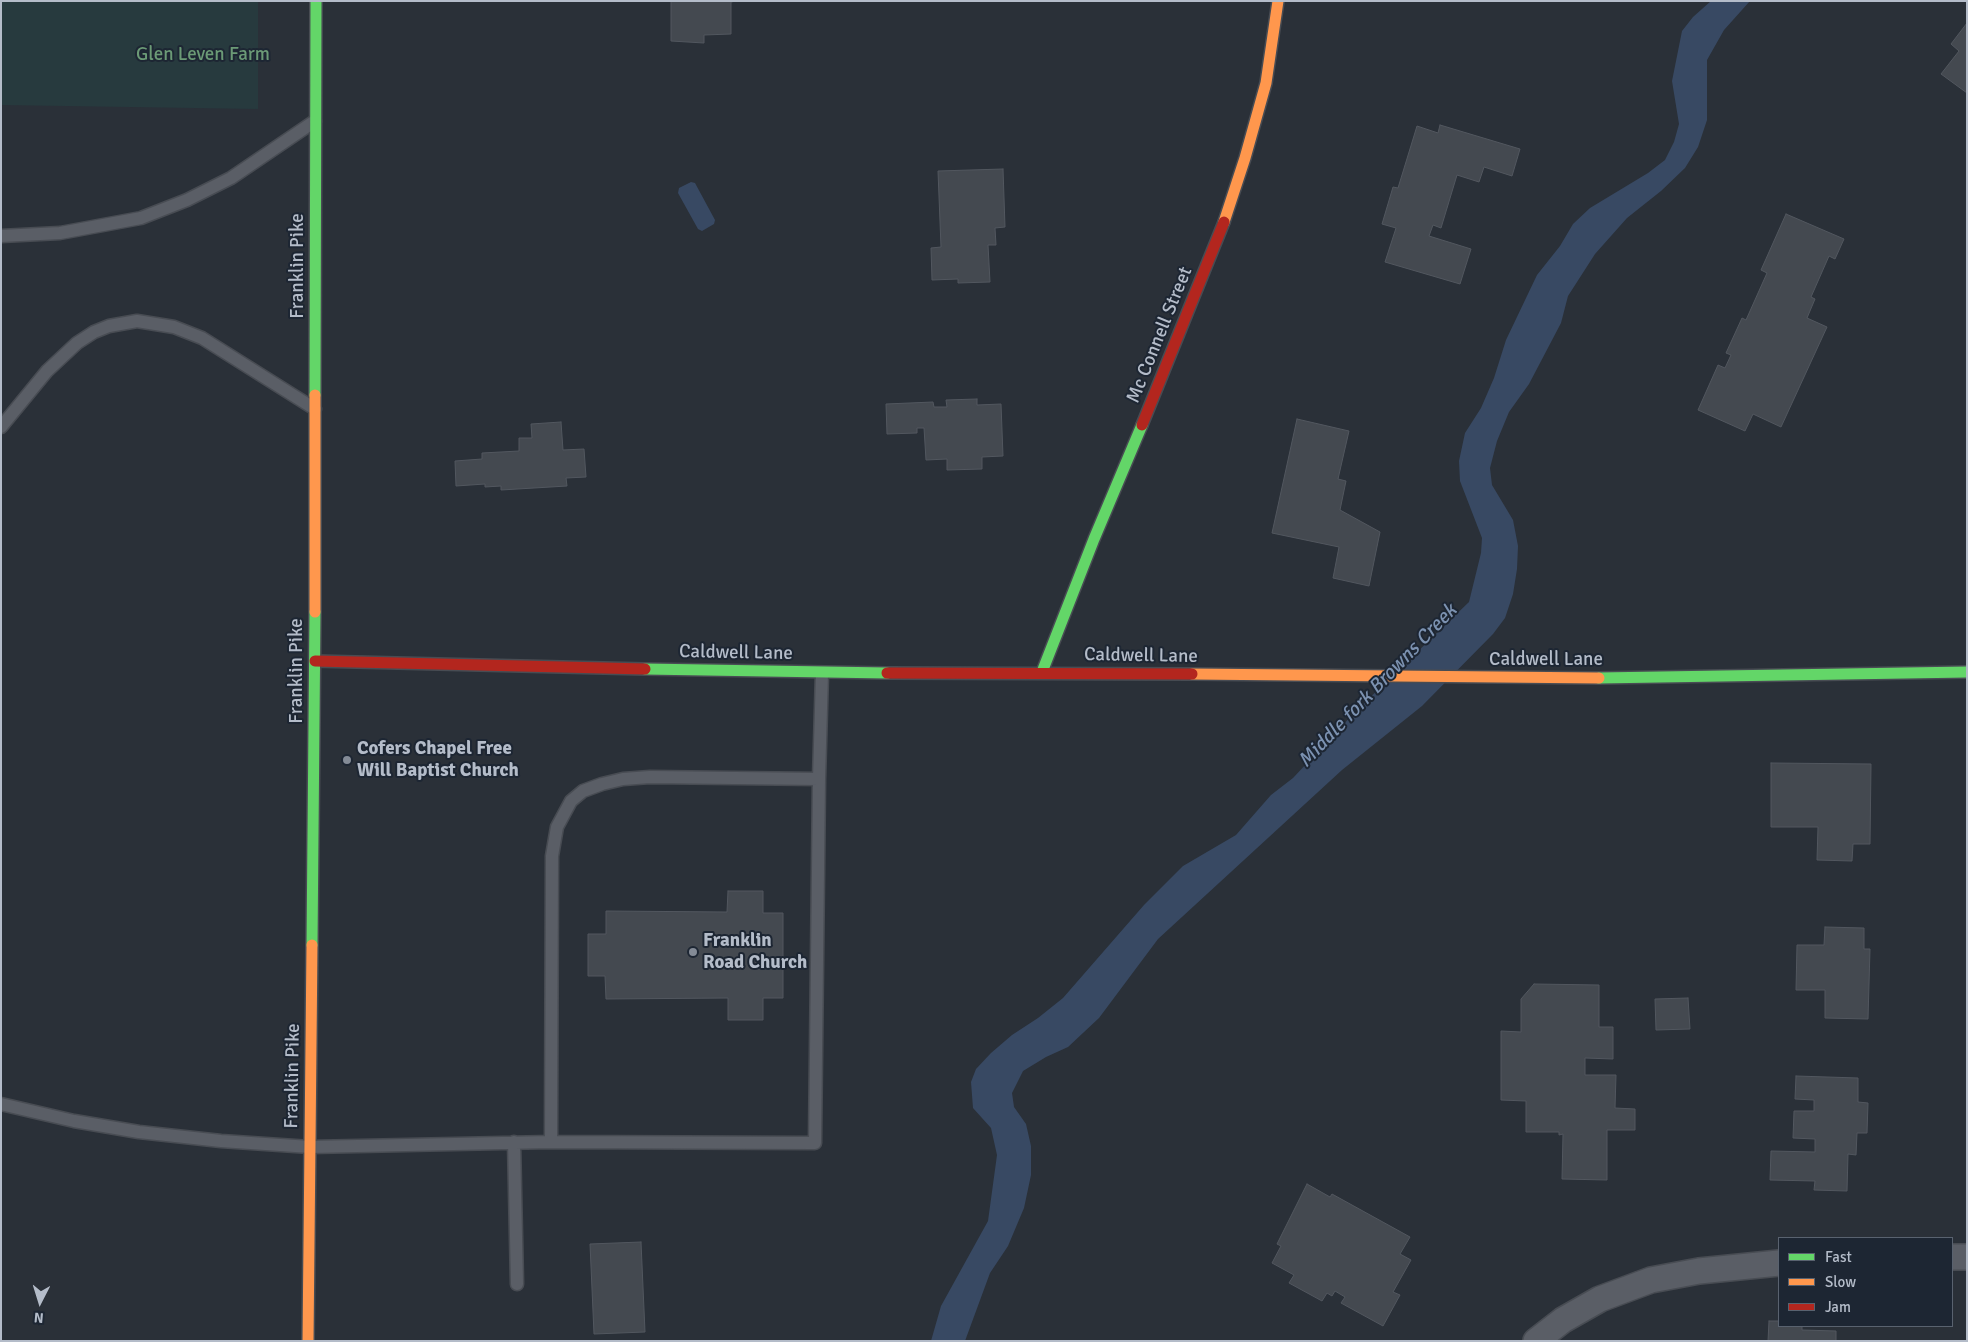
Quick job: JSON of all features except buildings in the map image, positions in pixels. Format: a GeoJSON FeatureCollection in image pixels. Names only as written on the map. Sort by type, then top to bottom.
{"type":"FeatureCollection","features":[{"type":"Feature","properties":{"kind":"street","name":"Franklin Pike"},"geometry":{"type":"LineString","coordinates":[[308,1341],[315,661],[316,1]]}},
{"type":"Feature","properties":{"kind":"street","name":"Mc Connell Street"},"geometry":{"type":"LineString","coordinates":[[1042,672],[1094,539],[1161,381],[1226,218],[1266,83],[1278,1]]}},
{"type":"Feature","properties":{"kind":"street","name":"Caldwell Lane"},"geometry":{"type":"LineString","coordinates":[[315,661],[822,673],[1042,672],[1524,678],[1656,678],[1967,672]]}},
{"type":"Feature","properties":{"kind":"street"},"geometry":{"type":"LineString","coordinates":[[1953,1257],[1967,1257]]}},
{"type":"Feature","properties":{"kind":"street"},"geometry":{"type":"LineString","coordinates":[[1536,1341],[1563,1320],[1600,1299],[1651,1280],[1699,1271],[1778,1263]]}},
{"type":"Feature","properties":{"kind":"lane"},"geometry":{"type":"LineString","coordinates":[[1,236],[60,233],[140,218],[187,200],[230,178],[315,121]]}},
{"type":"Feature","properties":{"kind":"lane"},"geometry":{"type":"LineString","coordinates":[[1,427],[47,371],[77,343],[94,332],[109,326],[137,321],[174,327],[202,338],[315,409]]}},
{"type":"Feature","properties":{"kind":"lane"},"geometry":{"type":"LineString","coordinates":[[1,1104],[74,1121],[139,1132],[221,1141],[310,1147],[514,1142],[815,1143],[822,673]]}},
{"type":"Feature","properties":{"kind":"lane"},"geometry":{"type":"LineString","coordinates":[[551,1142],[552,856],[557,827],[571,801],[583,791],[623,779],[650,777],[820,779]]}},
{"type":"Feature","properties":{"kind":"lane"},"geometry":{"type":"LineString","coordinates":[[514,1142],[517,1284]]}},
{"type":"Feature","properties":{"kind":"green space","name":"Glen Leven Farm"},"geometry":{"type":"Polygon","coordinates":[[[1,1],[258,1],[258,109],[1,105],[1,1]]]}},
{"type":"Feature","properties":{"kind":"water"},"geometry":{"type":"Polygon","coordinates":[[[1711,1],[1750,1],[1724,30],[1707,60],[1707,120],[1698,147],[1685,168],[1661,191],[1627,218],[1595,254],[1568,296],[1561,323],[1529,384],[1509,412],[1497,441],[1490,468],[1492,485],[1513,520],[1518,546],[1513,594],[1505,618],[1493,634],[1422,706],[1342,770],[1158,939],[1099,1018],[1068,1047],[1046,1057],[1023,1071],[1012,1093],[1014,1107],[1026,1124],[1031,1146],[1031,1175],[1024,1208],[1008,1246],[990,1273],[965,1341],[931,1341],[941,1306],[988,1221],[997,1155],[991,1128],[973,1108],[971,1082],[976,1069],[1012,1035],[1038,1018],[1063,998],[1144,905],[1183,866],[1236,835],[1271,795],[1293,778],[1356,711],[1469,602],[1481,553],[1482,538],[1460,481],[1459,461],[1465,433],[1481,408],[1494,378],[1506,340],[1537,275],[1560,246],[1573,224],[1590,208],[1648,173],[1665,160],[1674,142],[1679,124],[1672,81],[1682,31],[1693,17],[1711,1]]]}},
{"type":"Feature","properties":{"kind":"water"},"geometry":{"type":"Polygon","coordinates":[[[691,182],[695,183],[715,220],[714,224],[702,231],[698,229],[678,193],[679,188],[691,182]]]}},
{"type":"Feature","properties":{"kind":"traffic: fast"},"geometry":{"type":"LineString","coordinates":[[315,395],[316,1]]}},
{"type":"Feature","properties":{"kind":"traffic: fast"},"geometry":{"type":"LineString","coordinates":[[1042,672],[1094,539],[1142,425]]}},
{"type":"Feature","properties":{"kind":"traffic: fast"},"geometry":{"type":"LineString","coordinates":[[312,945],[315,612]]}},
{"type":"Feature","properties":{"kind":"traffic: fast"},"geometry":{"type":"LineString","coordinates":[[645,669],[887,673]]}},
{"type":"Feature","properties":{"kind":"traffic: fast"},"geometry":{"type":"LineString","coordinates":[[1599,678],[1967,672]]}},
{"type":"Feature","properties":{"kind":"traffic: slow"},"geometry":{"type":"LineString","coordinates":[[1224,222],[1245,158],[1266,83],[1278,1]]}},
{"type":"Feature","properties":{"kind":"traffic: slow"},"geometry":{"type":"LineString","coordinates":[[315,395],[315,612]]}},
{"type":"Feature","properties":{"kind":"traffic: slow"},"geometry":{"type":"LineString","coordinates":[[1192,674],[1599,678]]}},
{"type":"Feature","properties":{"kind":"traffic: slow"},"geometry":{"type":"LineString","coordinates":[[308,1341],[312,945]]}},
{"type":"Feature","properties":{"kind":"traffic: jam"},"geometry":{"type":"LineString","coordinates":[[1142,425],[1224,222]]}},
{"type":"Feature","properties":{"kind":"traffic: jam"},"geometry":{"type":"LineString","coordinates":[[315,661],[645,669]]}},
{"type":"Feature","properties":{"kind":"traffic: jam"},"geometry":{"type":"LineString","coordinates":[[887,673],[1192,674]]}},
{"type":"Feature","properties":{"kind":"place","name":"Cofers Chapel Free Will Baptist Church"},"geometry":{"type":"Point","coordinates":[347,760]}},
{"type":"Feature","properties":{"kind":"place","name":"Franklin Road Church"},"geometry":{"type":"Point","coordinates":[693,952]}},
{"type":"Feature","properties":{"kind":"water label","name":"Middle fork Browns Creek"},"geometry":{"type":"Point","coordinates":[1378,686]}}]}
